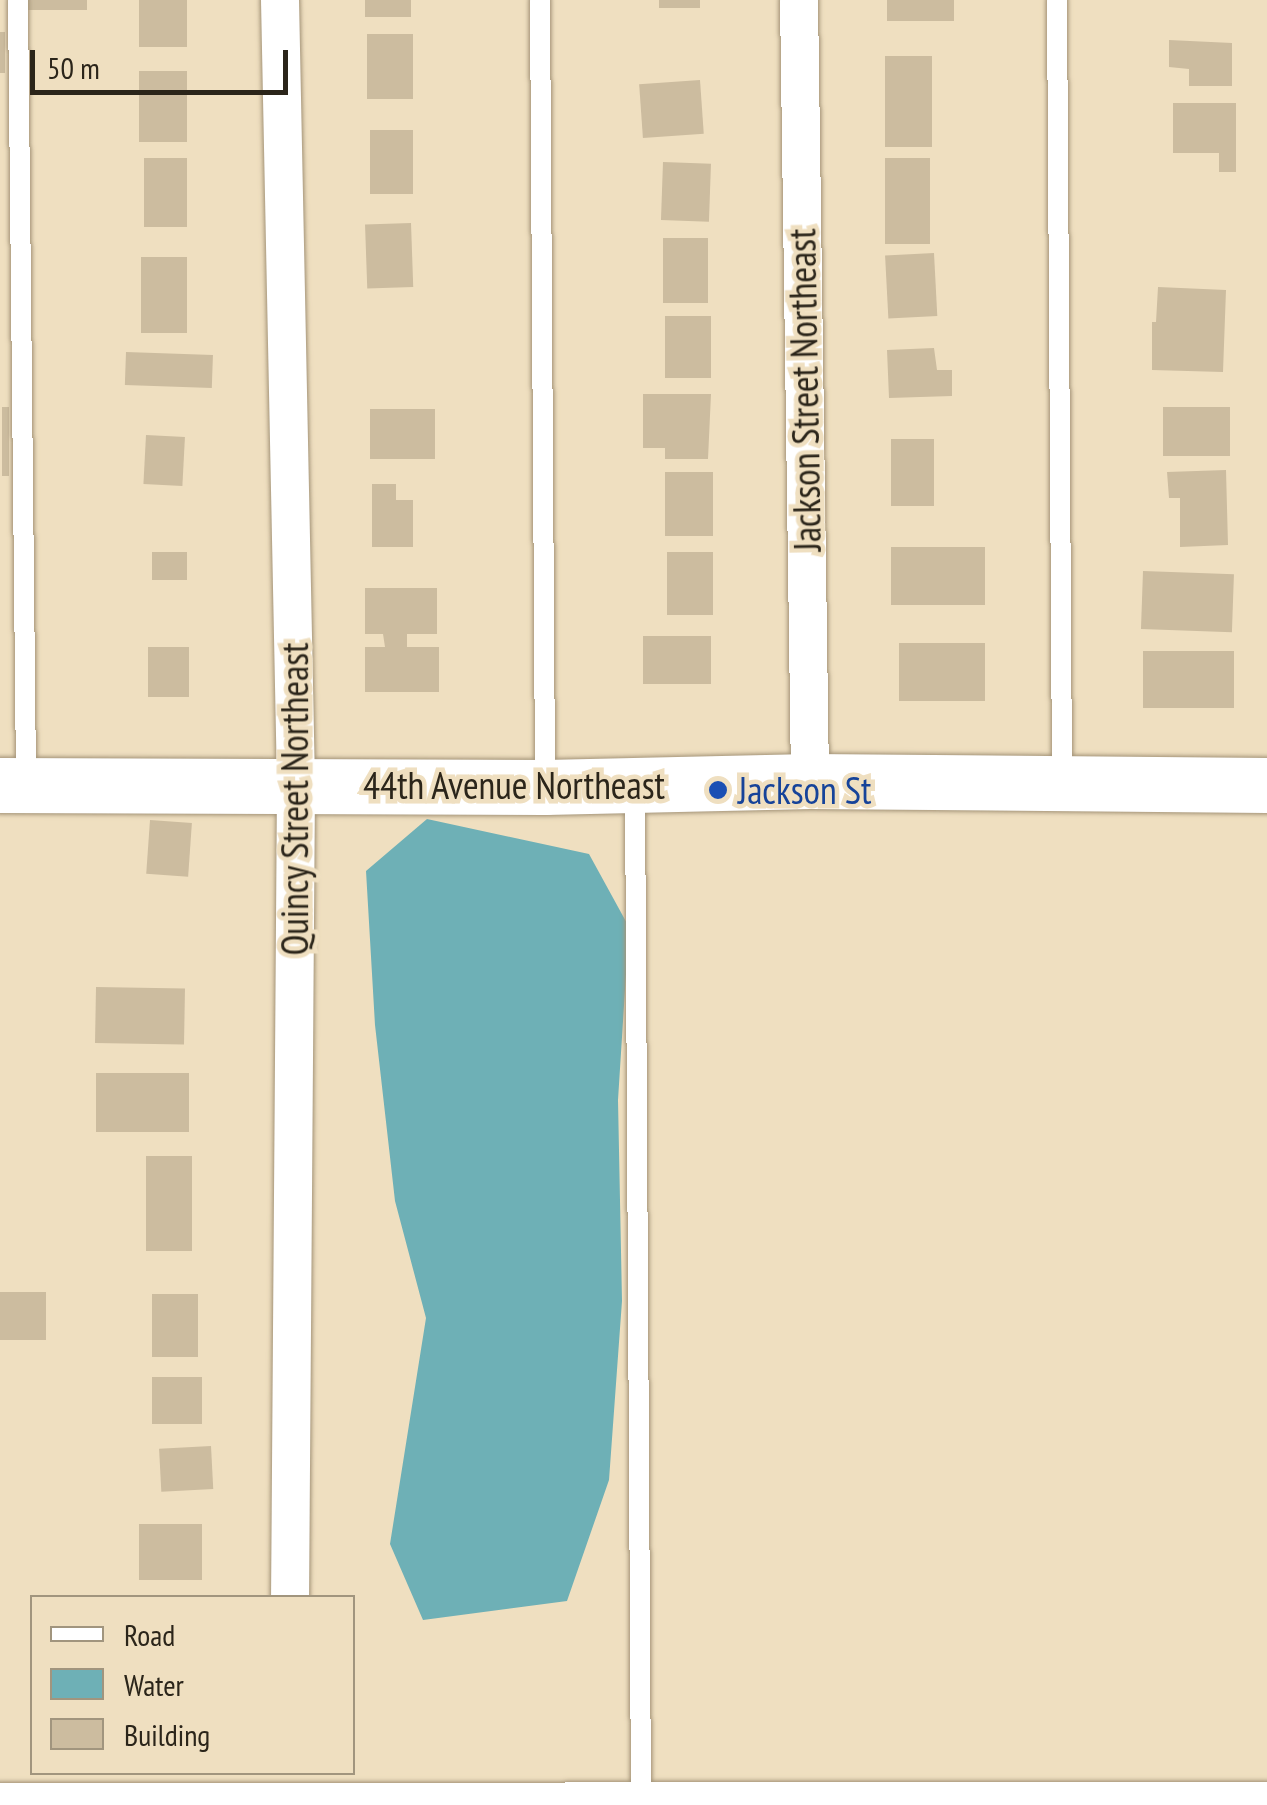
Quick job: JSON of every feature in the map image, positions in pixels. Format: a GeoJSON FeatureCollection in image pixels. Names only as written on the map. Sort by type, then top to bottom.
{"type":"FeatureCollection","features":[{"type":"Feature","properties":{"kind":"street","name":"Quincy Street Northeast"},"geometry":{"type":"LineString","coordinates":[[280,0],[296,786],[290,1595]]}},
{"type":"Feature","properties":{"kind":"street","name":"Jackson Street Northeast"},"geometry":{"type":"LineString","coordinates":[[799,0],[810,781]]}},
{"type":"Feature","properties":{"kind":"street","name":"44th Avenue Northeast"},"geometry":{"type":"LineString","coordinates":[[13,785],[545,786],[810,781],[1267,785]]}},
{"type":"Feature","properties":{"kind":"street"},"geometry":{"type":"LineString","coordinates":[[21,1803],[289,1793],[545,1803],[1267,1801]]}},
{"type":"Feature","properties":{"kind":"lane"},"geometry":{"type":"LineString","coordinates":[[13,785],[18,0]]}},
{"type":"Feature","properties":{"kind":"lane"},"geometry":{"type":"LineString","coordinates":[[540,0],[545,786]]}},
{"type":"Feature","properties":{"kind":"lane"},"geometry":{"type":"LineString","coordinates":[[1057,0],[1062,786]]}},
{"type":"Feature","properties":{"kind":"lane"},"geometry":{"type":"LineString","coordinates":[[636,785],[641,1802]]}},
{"type":"Feature","properties":{"kind":"water"},"geometry":{"type":"Polygon","coordinates":[[[427,819],[589,854],[629,927],[618,1100],[622,1301],[609,1480],[567,1601],[423,1620],[390,1544],[426,1318],[395,1201],[375,1025],[366,871],[427,819]]]}},
{"type":"Feature","properties":{"kind":"building"},"geometry":{"type":"Polygon","coordinates":[[[28,0],[87,0],[87,10],[28,10],[28,0]]]}},
{"type":"Feature","properties":{"kind":"building"},"geometry":{"type":"Polygon","coordinates":[[[139,0],[187,0],[187,47],[139,47],[139,0]]]}},
{"type":"Feature","properties":{"kind":"building"},"geometry":{"type":"Polygon","coordinates":[[[365,0],[411,0],[411,17],[365,17],[365,0]]]}},
{"type":"Feature","properties":{"kind":"building"},"geometry":{"type":"Polygon","coordinates":[[[659,0],[700,0],[700,8],[659,8],[659,0]]]}},
{"type":"Feature","properties":{"kind":"building"},"geometry":{"type":"Polygon","coordinates":[[[887,0],[954,0],[954,21],[887,21],[887,0]]]}},
{"type":"Feature","properties":{"kind":"building"},"geometry":{"type":"Polygon","coordinates":[[[0,32],[5,32],[5,73],[0,73],[0,32]]]}},
{"type":"Feature","properties":{"kind":"building"},"geometry":{"type":"Polygon","coordinates":[[[367,34],[413,34],[413,99],[367,99],[367,34]]]}},
{"type":"Feature","properties":{"kind":"building"},"geometry":{"type":"Polygon","coordinates":[[[1169,40],[1232,43],[1232,86],[1189,86],[1189,69],[1169,67],[1169,40]]]}},
{"type":"Feature","properties":{"kind":"building"},"geometry":{"type":"Polygon","coordinates":[[[885,56],[932,56],[932,147],[885,147],[885,56]]]}},
{"type":"Feature","properties":{"kind":"building"},"geometry":{"type":"Polygon","coordinates":[[[139,71],[187,71],[187,142],[139,142],[139,71]]]}},
{"type":"Feature","properties":{"kind":"building"},"geometry":{"type":"Polygon","coordinates":[[[700,80],[704,134],[643,138],[639,84],[700,80]]]}},
{"type":"Feature","properties":{"kind":"building"},"geometry":{"type":"Polygon","coordinates":[[[1173,103],[1236,103],[1236,172],[1219,172],[1219,153],[1173,153],[1173,103]]]}},
{"type":"Feature","properties":{"kind":"building"},"geometry":{"type":"Polygon","coordinates":[[[370,130],[413,130],[413,194],[370,194],[370,130]]]}},
{"type":"Feature","properties":{"kind":"building"},"geometry":{"type":"Polygon","coordinates":[[[144,158],[187,158],[187,227],[144,227],[144,158]]]}},
{"type":"Feature","properties":{"kind":"building"},"geometry":{"type":"Polygon","coordinates":[[[885,158],[930,158],[930,244],[885,244],[885,158]]]}},
{"type":"Feature","properties":{"kind":"building"},"geometry":{"type":"Polygon","coordinates":[[[663,162],[711,164],[709,222],[661,220],[663,162]]]}},
{"type":"Feature","properties":{"kind":"building"},"geometry":{"type":"Polygon","coordinates":[[[411,223],[413,287],[367,289],[365,225],[411,223]]]}},
{"type":"Feature","properties":{"kind":"building"},"geometry":{"type":"Polygon","coordinates":[[[663,238],[708,238],[708,303],[663,303],[663,238]]]}},
{"type":"Feature","properties":{"kind":"building"},"geometry":{"type":"Polygon","coordinates":[[[934,253],[937,316],[888,318],[885,256],[934,253]]]}},
{"type":"Feature","properties":{"kind":"building"},"geometry":{"type":"Polygon","coordinates":[[[141,257],[187,257],[187,333],[141,333],[141,257]]]}},
{"type":"Feature","properties":{"kind":"building"},"geometry":{"type":"Polygon","coordinates":[[[1158,287],[1226,290],[1223,372],[1152,370],[1152,322],[1156,322],[1158,287]]]}},
{"type":"Feature","properties":{"kind":"building"},"geometry":{"type":"Polygon","coordinates":[[[665,316],[711,316],[711,378],[665,378],[665,316]]]}},
{"type":"Feature","properties":{"kind":"building"},"geometry":{"type":"Polygon","coordinates":[[[934,348],[937,370],[952,370],[952,396],[889,398],[887,350],[934,348]]]}},
{"type":"Feature","properties":{"kind":"building"},"geometry":{"type":"Polygon","coordinates":[[[126,352],[213,355],[212,388],[125,385],[126,352]]]}},
{"type":"Feature","properties":{"kind":"building"},"geometry":{"type":"Polygon","coordinates":[[[643,394],[711,394],[708,459],[665,459],[665,448],[643,448],[643,394]]]}},
{"type":"Feature","properties":{"kind":"building"},"geometry":{"type":"Polygon","coordinates":[[[2,407],[9,407],[9,476],[2,476],[2,407]]]}},
{"type":"Feature","properties":{"kind":"building"},"geometry":{"type":"Polygon","coordinates":[[[1163,407],[1230,407],[1230,456],[1163,456],[1163,407]]]}},
{"type":"Feature","properties":{"kind":"building"},"geometry":{"type":"Polygon","coordinates":[[[370,409],[435,409],[435,459],[370,459],[370,409]]]}},
{"type":"Feature","properties":{"kind":"building"},"geometry":{"type":"Polygon","coordinates":[[[146,435],[185,437],[182,486],[143,484],[146,435]]]}},
{"type":"Feature","properties":{"kind":"building"},"geometry":{"type":"Polygon","coordinates":[[[891,439],[934,439],[934,506],[891,506],[891,439]]]}},
{"type":"Feature","properties":{"kind":"building"},"geometry":{"type":"Polygon","coordinates":[[[1226,470],[1228,545],[1180,547],[1180,498],[1169,498],[1167,472],[1226,470]]]}},
{"type":"Feature","properties":{"kind":"building"},"geometry":{"type":"Polygon","coordinates":[[[665,472],[713,472],[713,536],[665,536],[665,472]]]}},
{"type":"Feature","properties":{"kind":"building"},"geometry":{"type":"Polygon","coordinates":[[[372,484],[396,484],[396,500],[413,500],[413,547],[372,547],[372,484]]]}},
{"type":"Feature","properties":{"kind":"building"},"geometry":{"type":"Polygon","coordinates":[[[891,547],[985,547],[985,605],[891,605],[891,547]]]}},
{"type":"Feature","properties":{"kind":"building"},"geometry":{"type":"Polygon","coordinates":[[[152,552],[187,552],[187,580],[152,580],[152,552]]]}},
{"type":"Feature","properties":{"kind":"building"},"geometry":{"type":"Polygon","coordinates":[[[667,552],[713,552],[713,615],[667,615],[667,552]]]}},
{"type":"Feature","properties":{"kind":"building"},"geometry":{"type":"Polygon","coordinates":[[[1143,571],[1234,574],[1232,632],[1141,629],[1143,571]]]}},
{"type":"Feature","properties":{"kind":"building"},"geometry":{"type":"Polygon","coordinates":[[[365,588],[437,588],[437,634],[407,634],[407,647],[439,647],[439,692],[365,692],[365,647],[385,647],[383,634],[365,634],[365,588]]]}},
{"type":"Feature","properties":{"kind":"building"},"geometry":{"type":"Polygon","coordinates":[[[643,636],[711,636],[711,684],[643,684],[643,636]]]}},
{"type":"Feature","properties":{"kind":"building"},"geometry":{"type":"Polygon","coordinates":[[[899,643],[985,643],[985,701],[899,701],[899,643]]]}},
{"type":"Feature","properties":{"kind":"building"},"geometry":{"type":"Polygon","coordinates":[[[148,647],[189,647],[189,697],[148,697],[148,647]]]}},
{"type":"Feature","properties":{"kind":"building"},"geometry":{"type":"Polygon","coordinates":[[[1143,651],[1234,651],[1234,708],[1143,708],[1143,651]]]}},
{"type":"Feature","properties":{"kind":"building"},"geometry":{"type":"Polygon","coordinates":[[[150,820],[192,823],[188,877],[146,874],[150,820]]]}},
{"type":"Feature","properties":{"kind":"building"},"geometry":{"type":"Polygon","coordinates":[[[96,987],[185,989],[184,1045],[95,1043],[96,987]]]}},
{"type":"Feature","properties":{"kind":"building"},"geometry":{"type":"Polygon","coordinates":[[[96,1073],[189,1073],[189,1132],[96,1132],[96,1073]]]}},
{"type":"Feature","properties":{"kind":"building"},"geometry":{"type":"Polygon","coordinates":[[[146,1156],[192,1156],[192,1251],[146,1251],[146,1156]]]}},
{"type":"Feature","properties":{"kind":"building"},"geometry":{"type":"Polygon","coordinates":[[[0,1292],[46,1292],[46,1340],[0,1340],[0,1292]]]}},
{"type":"Feature","properties":{"kind":"building"},"geometry":{"type":"Polygon","coordinates":[[[152,1294],[198,1294],[198,1357],[152,1357],[152,1294]]]}},
{"type":"Feature","properties":{"kind":"building"},"geometry":{"type":"Polygon","coordinates":[[[152,1377],[202,1377],[202,1424],[152,1424],[152,1377]]]}},
{"type":"Feature","properties":{"kind":"building"},"geometry":{"type":"Polygon","coordinates":[[[211,1446],[213,1489],[161,1492],[159,1449],[211,1446]]]}},
{"type":"Feature","properties":{"kind":"building"},"geometry":{"type":"Polygon","coordinates":[[[139,1524],[202,1524],[202,1580],[139,1580],[139,1524]]]}},
{"type":"Feature","properties":{"kind":"place","name":"Jackson St"},"geometry":{"type":"Point","coordinates":[718,790]}}]}
